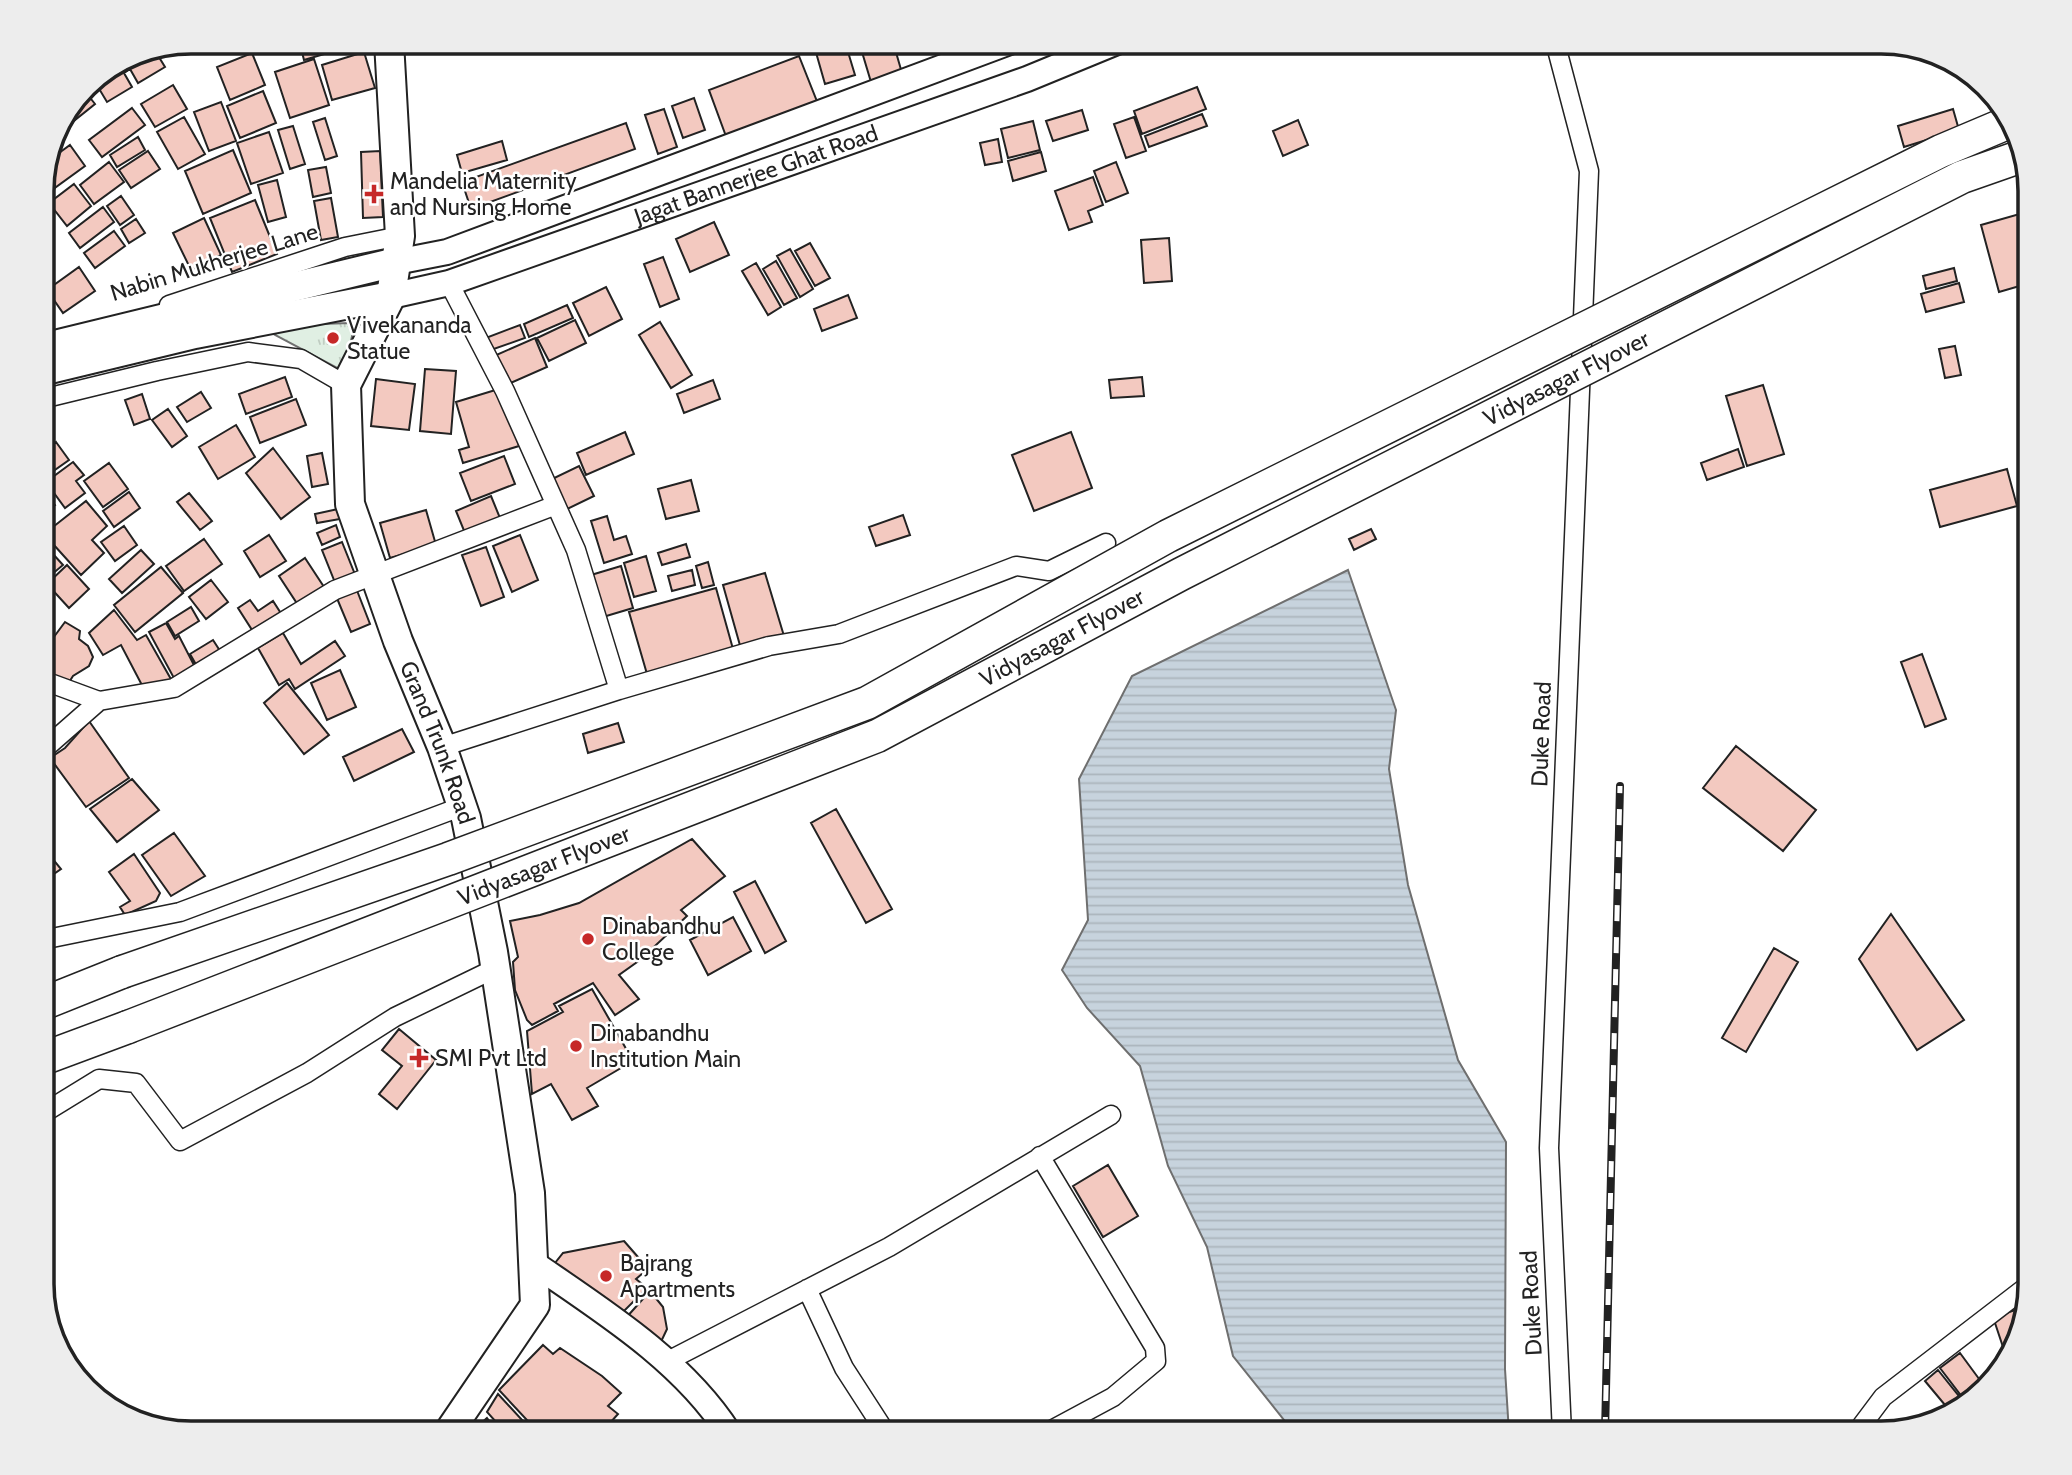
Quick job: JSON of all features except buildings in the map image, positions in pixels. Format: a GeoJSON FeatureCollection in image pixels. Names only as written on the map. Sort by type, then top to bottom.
{"type":"FeatureCollection","features":[{"type":"Feature","properties":{"kind":"highway","name":"Vidyasagar Flyover"},"geometry":{"type":"LineString","coordinates":[[55,998],[448,859],[867,703],[1168,536],[1941,151],[2001,126]]}},
{"type":"Feature","properties":{"kind":"highway","name":"Vidyasagar Flyover"},"geometry":{"type":"LineString","coordinates":[[56,1054],[877,736],[1181,574],[1962,177],[2014,159]]}},
{"type":"Feature","properties":{"kind":"main road","name":"Grand Trunk Road"},"geometry":{"type":"LineString","coordinates":[[390,54],[398,249],[391,296],[346,385],[350,505],[398,641],[463,806],[496,968],[530,1193],[535,1305],[455,1421]]}},
{"type":"Feature","properties":{"kind":"main road","name":"Jagat Bannerjee Ghat Road"},"geometry":{"type":"LineString","coordinates":[[398,249],[447,252],[978,54]]}},
{"type":"Feature","properties":{"kind":"main road","name":"Jagat Bannerjee Ghat Road"},"geometry":{"type":"LineString","coordinates":[[391,296],[449,283],[1027,79],[1088,54]]}},
{"type":"Feature","properties":{"kind":"main road"},"geometry":{"type":"LineString","coordinates":[[55,344],[398,249]]}},
{"type":"Feature","properties":{"kind":"main road"},"geometry":{"type":"LineString","coordinates":[[55,368],[195,334],[391,296]]}},
{"type":"Feature","properties":{"kind":"main road"},"geometry":{"type":"LineString","coordinates":[[533,1264],[605,1312],[685,1377],[722,1421]]}},
{"type":"Feature","properties":{"kind":"street","name":"Duke Road"},"geometry":{"type":"LineString","coordinates":[[1558,54],[1589,171],[1549,1148],[1561,1421]]}},
{"type":"Feature","properties":{"kind":"street","name":"Nabin Mukherjee Lane"},"geometry":{"type":"LineString","coordinates":[[55,333],[144,313],[345,247],[398,249]]}},
{"type":"Feature","properties":{"kind":"street"},"geometry":{"type":"LineString","coordinates":[[449,283],[505,391],[576,550],[619,690]]}},
{"type":"Feature","properties":{"kind":"street"},"geometry":{"type":"LineString","coordinates":[[55,396],[248,352],[300,359],[346,385]]}},
{"type":"Feature","properties":{"kind":"street"},"geometry":{"type":"LineString","coordinates":[[55,685],[99,701],[174,688],[335,590],[555,505]]}},
{"type":"Feature","properties":{"kind":"street"},"geometry":{"type":"LineString","coordinates":[[442,747],[619,690],[769,646],[839,635],[1016,566],[1049,571],[1106,543]]}},
{"type":"Feature","properties":{"kind":"street"},"geometry":{"type":"LineString","coordinates":[[55,740],[99,701]]}},
{"type":"Feature","properties":{"kind":"street"},"geometry":{"type":"LineString","coordinates":[[55,937],[180,912],[463,806]]}},
{"type":"Feature","properties":{"kind":"street"},"geometry":{"type":"LineString","coordinates":[[55,1106],[100,1079],[136,1083],[180,1141],[307,1073],[395,1017],[496,968]]}},
{"type":"Feature","properties":{"kind":"street"},"geometry":{"type":"LineString","coordinates":[[666,1362],[889,1247],[1111,1115]]}},
{"type":"Feature","properties":{"kind":"street"},"geometry":{"type":"LineString","coordinates":[[1040,1156],[1155,1348],[1156,1361],[1113,1397],[1068,1421]]}},
{"type":"Feature","properties":{"kind":"street"},"geometry":{"type":"LineString","coordinates":[[807,1289],[844,1368],[878,1421]]}},
{"type":"Feature","properties":{"kind":"street"},"geometry":{"type":"LineString","coordinates":[[1865,1421],[1883,1397],[2017,1294]]}},
{"type":"Feature","properties":{"kind":"green space"},"geometry":{"type":"Polygon","coordinates":[[[350,323],[354,328],[345,366],[339,369],[275,335],[277,332],[320,324],[350,323]]]}},
{"type":"Feature","properties":{"kind":"shaded area"},"geometry":{"type":"Polygon","coordinates":[[[1348,570],[1396,710],[1389,769],[1408,885],[1458,1060],[1506,1142],[1505,1369],[1508,1421],[1285,1421],[1233,1356],[1207,1247],[1168,1166],[1140,1066],[1087,1008],[1062,970],[1088,920],[1079,779],[1132,676],[1348,570]]]}},
{"type":"Feature","properties":{"kind":"railway"},"geometry":{"type":"LineString","coordinates":[[1605,1421],[1620,786]]}},
{"type":"Feature","properties":{"kind":"place","name":"Mandelia Maternity and Nursing Home"},"geometry":{"type":"Point","coordinates":[374,194]}},
{"type":"Feature","properties":{"kind":"place","name":"Vivekananda Statue"},"geometry":{"type":"Point","coordinates":[333,338]}},
{"type":"Feature","properties":{"kind":"place","name":"Dinabandhu College"},"geometry":{"type":"Point","coordinates":[588,939]}},
{"type":"Feature","properties":{"kind":"place","name":"Dinabandhu Institution Main"},"geometry":{"type":"Point","coordinates":[576,1046]}},
{"type":"Feature","properties":{"kind":"place","name":"SMI Pvt Ltd"},"geometry":{"type":"Point","coordinates":[419,1058]}},
{"type":"Feature","properties":{"kind":"place","name":"Bajrang Apartments"},"geometry":{"type":"Point","coordinates":[606,1276]}}]}
